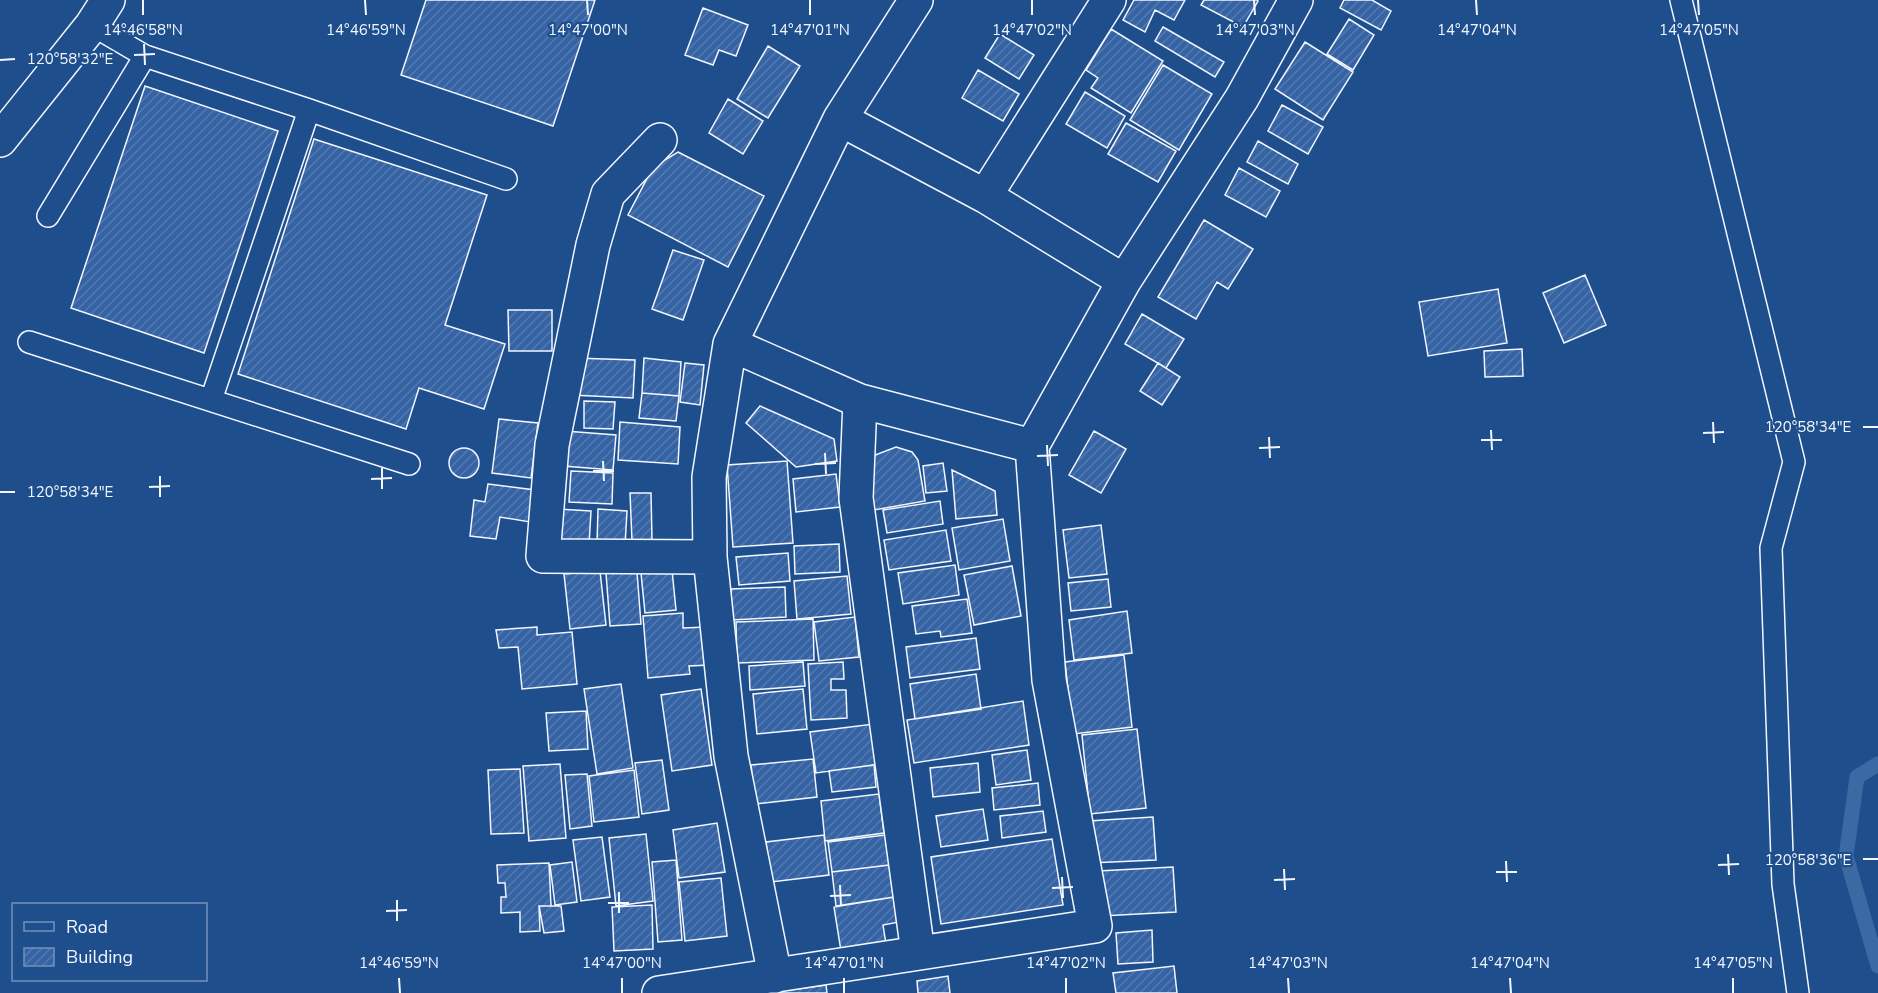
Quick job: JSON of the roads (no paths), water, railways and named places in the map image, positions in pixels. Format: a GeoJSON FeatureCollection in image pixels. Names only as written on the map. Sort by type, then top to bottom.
{"type":"FeatureCollection","features":[{"type":"Feature","properties":{"kind":"street"},"geometry":{"type":"LineString","coordinates":[[775,976],[731,756],[710,557],[709,477],[730,344],[840,119],[916,0]]}},
{"type":"Feature","properties":{"kind":"street"},"geometry":{"type":"LineString","coordinates":[[985,196],[1109,0]]}},
{"type":"Feature","properties":{"kind":"street"},"geometry":{"type":"LineString","coordinates":[[659,993],[1095,926],[1049,680],[1032,446],[1124,282],[1242,98],[1296,0]]}},
{"type":"Feature","properties":{"kind":"street"},"geometry":{"type":"LineString","coordinates":[[0,140],[100,12]]}},
{"type":"Feature","properties":{"kind":"street"},"geometry":{"type":"LineString","coordinates":[[840,119],[985,196],[1124,282]]}},
{"type":"Feature","properties":{"kind":"street"},"geometry":{"type":"LineString","coordinates":[[660,140],[608,194],[593,245],[552,446],[543,556],[710,557]]}},
{"type":"Feature","properties":{"kind":"street"},"geometry":{"type":"LineString","coordinates":[[730,344],[860,401],[1032,446]]}},
{"type":"Feature","properties":{"kind":"street"},"geometry":{"type":"LineString","coordinates":[[860,401],[856,498],[918,953]]}},
{"type":"Feature","properties":{"kind":"lane"},"geometry":{"type":"LineString","coordinates":[[1681,0],[1794,462],[1771,548],[1783,884],[1798,993]]}},
{"type":"Feature","properties":{"kind":"lane"},"geometry":{"type":"LineString","coordinates":[[100,12],[145,57],[309,110],[506,179]]}},
{"type":"Feature","properties":{"kind":"lane"},"geometry":{"type":"LineString","coordinates":[[48,216],[145,57]]}},
{"type":"Feature","properties":{"kind":"lane"},"geometry":{"type":"LineString","coordinates":[[212,400],[309,110]]}},
{"type":"Feature","properties":{"kind":"lane"},"geometry":{"type":"LineString","coordinates":[[29,342],[409,465]]}},
{"type":"Feature","properties":{"kind":"waterway"},"geometry":{"type":"LineString","coordinates":[[1878,764],[1857,777],[1846,856],[1878,966]]}}]}
